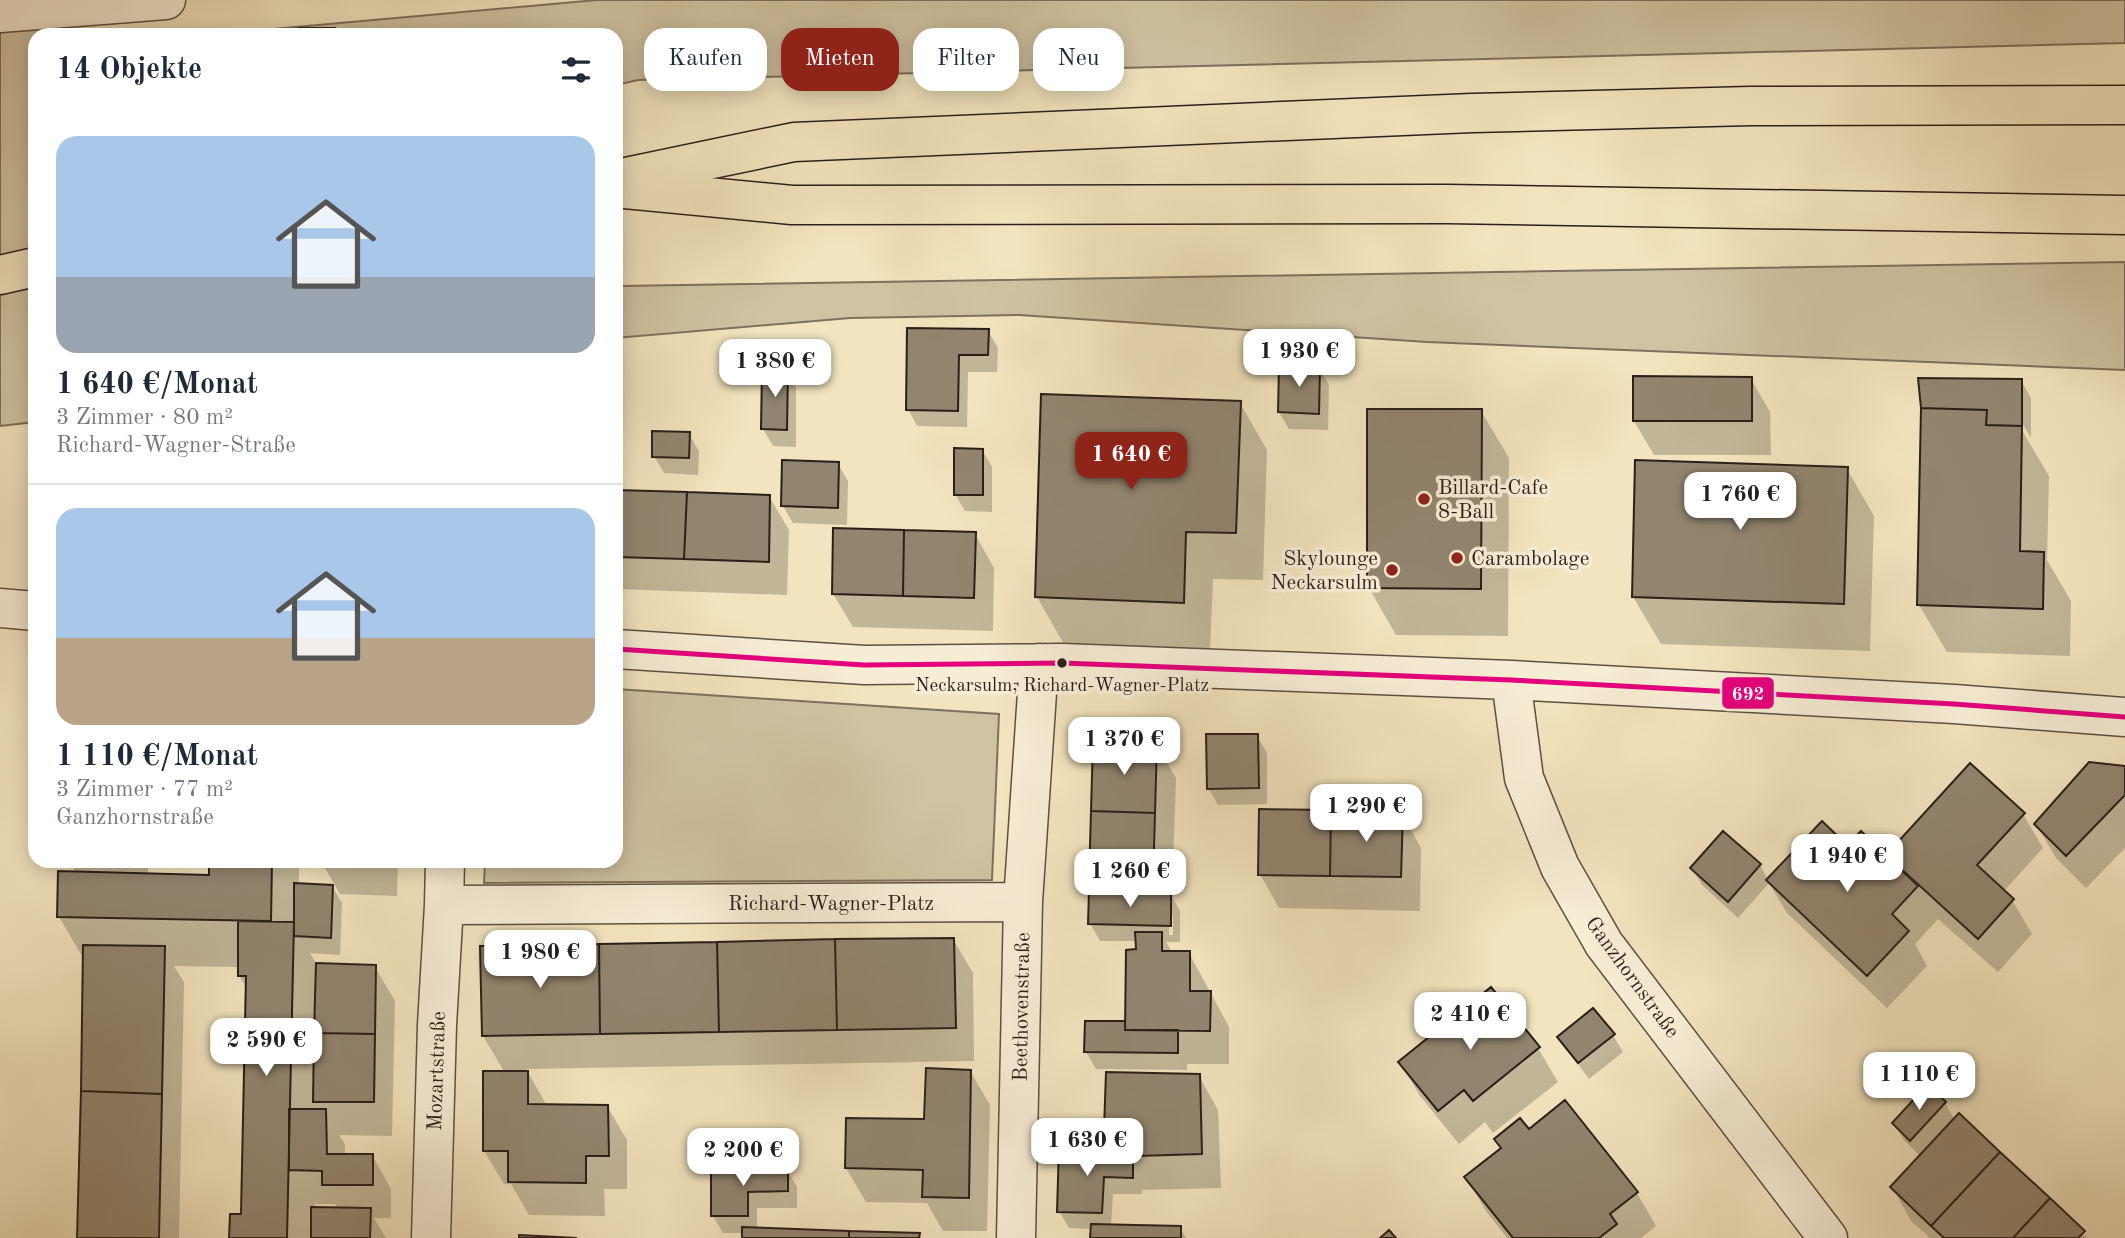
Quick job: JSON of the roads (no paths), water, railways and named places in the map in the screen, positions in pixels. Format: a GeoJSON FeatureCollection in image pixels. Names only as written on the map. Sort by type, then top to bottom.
{"type":"FeatureCollection","features":[{"type":"Feature","properties":{"kind":"highway"},"geometry":{"type":"LineString","coordinates":[[623,178],[794,142],[1472,113],[1751,106],[2125,105]]}},
{"type":"Feature","properties":{"kind":"highway"},"geometry":{"type":"LineString","coordinates":[[623,189],[792,205],[1433,204],[2125,215]]}},
{"type":"Feature","properties":{"kind":"highway"},"geometry":{"type":"LineString","coordinates":[[0,275],[28,269]]}},
{"type":"Feature","properties":{"kind":"street"},"geometry":{"type":"LineString","coordinates":[[0,13],[166,0]]}},
{"type":"Feature","properties":{"kind":"street"},"geometry":{"type":"LineString","coordinates":[[0,608],[28,610]]}},
{"type":"Feature","properties":{"kind":"street"},"geometry":{"type":"LineString","coordinates":[[623,649],[864,665],[1040,663],[1511,680],[1954,704],[2125,717]]}},
{"type":"Feature","properties":{"kind":"street"},"geometry":{"type":"LineString","coordinates":[[1023,902],[1040,663]]}},
{"type":"Feature","properties":{"kind":"street","name":"Ganzhornstraße"},"geometry":{"type":"LineString","coordinates":[[1511,680],[1524,778],[1560,867],[1604,944],[1828,1238]]}},
{"type":"Feature","properties":{"kind":"street"},"geometry":{"type":"LineString","coordinates":[[444,905],[445,868]]}},
{"type":"Feature","properties":{"kind":"street","name":"Richard-Wagner-Platz"},"geometry":{"type":"LineString","coordinates":[[444,905],[1023,902]]}},
{"type":"Feature","properties":{"kind":"street","name":"Beethovenstraße"},"geometry":{"type":"LineString","coordinates":[[1016,1238],[1023,902]]}},
{"type":"Feature","properties":{"kind":"street","name":"Mozartstraße"},"geometry":{"type":"LineString","coordinates":[[431,1238],[437,1025],[444,905]]}},
{"type":"Feature","properties":{"kind":"place","name":"Billard-Cafe 8-Ball"},"geometry":{"type":"Point","coordinates":[1424,499]}},
{"type":"Feature","properties":{"kind":"place","name":"Carambolage"},"geometry":{"type":"Point","coordinates":[1457,558]}},
{"type":"Feature","properties":{"kind":"place","name":"Skylounge Neckarsulm"},"geometry":{"type":"Point","coordinates":[1392,570]}},
{"type":"Feature","properties":{"kind":"place","name":"Neckarsulm, Richard-Wagner-Platz"},"geometry":{"type":"Point","coordinates":[1062,663]}}]}
